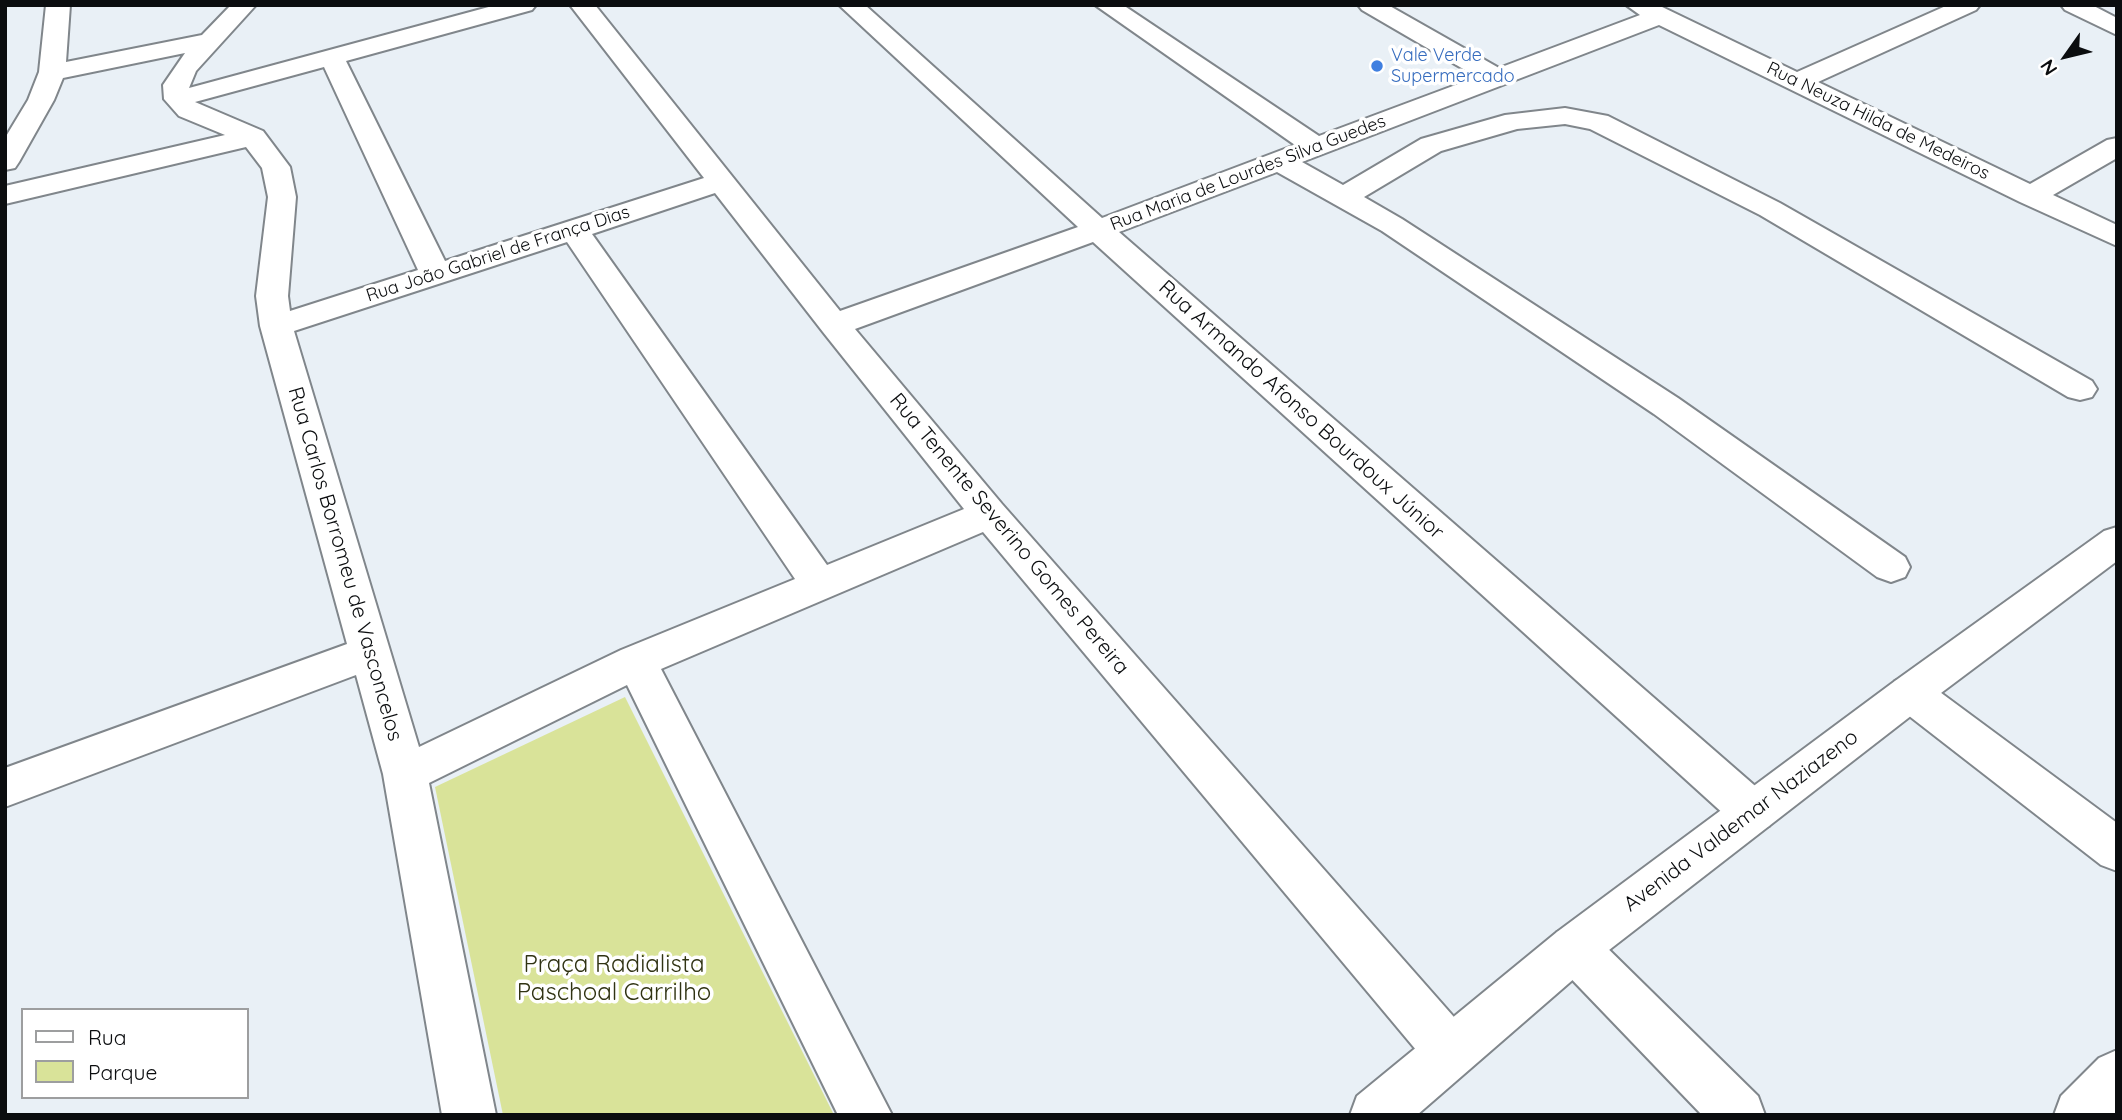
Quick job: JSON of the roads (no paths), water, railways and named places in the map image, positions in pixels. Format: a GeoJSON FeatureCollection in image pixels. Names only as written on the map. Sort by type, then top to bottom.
{"type":"FeatureCollection","features":[{"type":"Feature","properties":{"kind":"street"},"geometry":{"type":"LineString","coordinates":[[5,162],[41,100],[52,72],[58,5]]}},
{"type":"Feature","properties":{"kind":"street"},"geometry":{"type":"LineString","coordinates":[[191,69],[244,5]]}},
{"type":"Feature","properties":{"kind":"street"},"geometry":{"type":"LineString","coordinates":[[52,72],[191,69],[332,58],[524,5]]}},
{"type":"Feature","properties":{"kind":"street","name":"Rua Tenente Severino Gomes Pereira"},"geometry":{"type":"LineString","coordinates":[[582,5],[834,325],[989,514],[1450,1051]]}},
{"type":"Feature","properties":{"kind":"street","name":"Rua Armando Afonso Bourdoux Júnior"},"geometry":{"type":"LineString","coordinates":[[851,5],[1098,230],[1753,812]]}},
{"type":"Feature","properties":{"kind":"street"},"geometry":{"type":"LineString","coordinates":[[1107,5],[1316,147]]}},
{"type":"Feature","properties":{"kind":"street"},"geometry":{"type":"LineString","coordinates":[[1370,5],[1498,78]]}},
{"type":"Feature","properties":{"kind":"street"},"geometry":{"type":"LineString","coordinates":[[1797,82],[1968,5]]}},
{"type":"Feature","properties":{"kind":"street"},"geometry":{"type":"LineString","coordinates":[[2073,5],[2117,28]]}},
{"type":"Feature","properties":{"kind":"street","name":"Rua Maria de Lourdes Silva Guedes"},"geometry":{"type":"LineString","coordinates":[[834,325],[1098,230],[1498,78],[1649,10]]}},
{"type":"Feature","properties":{"kind":"street","name":"Rua Neuza Hilda de Medeiros"},"geometry":{"type":"LineString","coordinates":[[1649,10],[2117,237]]}},
{"type":"Feature","properties":{"kind":"street"},"geometry":{"type":"LineString","coordinates":[[332,58],[436,274]]}},
{"type":"Feature","properties":{"kind":"street","name":"Rua Carlos Borromeu de Vasconcelos"},"geometry":{"type":"LineString","coordinates":[[191,69],[188,110],[253,137],[276,167],[282,197],[272,296],[276,326],[405,774],[469,1115]]}},
{"type":"Feature","properties":{"kind":"street"},"geometry":{"type":"LineString","coordinates":[[5,107],[41,100]]}},
{"type":"Feature","properties":{"kind":"street"},"geometry":{"type":"LineString","coordinates":[[1342,198],[1431,145],[1515,121],[1564,116],[1598,122],[1770,209],[2080,389]]}},
{"type":"Feature","properties":{"kind":"street"},"geometry":{"type":"LineString","coordinates":[[5,195],[253,137]]}},
{"type":"Feature","properties":{"kind":"street"},"geometry":{"type":"LineString","coordinates":[[2030,196],[2117,146]]}},
{"type":"Feature","properties":{"kind":"street"},"geometry":{"type":"LineString","coordinates":[[1279,161],[1392,225],[1666,407],[1891,567]]}},
{"type":"Feature","properties":{"kind":"street","name":"Rua João Gabriel de França Dias"},"geometry":{"type":"LineString","coordinates":[[276,326],[721,182]]}},
{"type":"Feature","properties":{"kind":"street"},"geometry":{"type":"LineString","coordinates":[[574,230],[820,585]]}},
{"type":"Feature","properties":{"kind":"street"},"geometry":{"type":"LineString","coordinates":[[405,774],[636,662],[989,514]]}},
{"type":"Feature","properties":{"kind":"street","name":"Avenida Valdemar Naziazeno"},"geometry":{"type":"LineString","coordinates":[[1376,1115],[1574,948],[1910,693],[2117,541]]}},
{"type":"Feature","properties":{"kind":"street"},"geometry":{"type":"LineString","coordinates":[[5,788],[371,652]]}},
{"type":"Feature","properties":{"kind":"street"},"geometry":{"type":"LineString","coordinates":[[636,662],[866,1115]]}},
{"type":"Feature","properties":{"kind":"street"},"geometry":{"type":"LineString","coordinates":[[1910,693],[2117,849]]}},
{"type":"Feature","properties":{"kind":"street"},"geometry":{"type":"LineString","coordinates":[[1574,948],[1739,1115]]}},
{"type":"Feature","properties":{"kind":"street"},"geometry":{"type":"LineString","coordinates":[[2080,1115],[2117,1076]]}},
{"type":"Feature","properties":{"kind":"place","name":"Vale Verde Supermercado"},"geometry":{"type":"Point","coordinates":[1377,66]}},
{"type":"Feature","properties":{"kind":"park label","name":"Praça Radialista Paschoal Carrilho"},"geometry":{"type":"Point","coordinates":[614,979]}}]}
